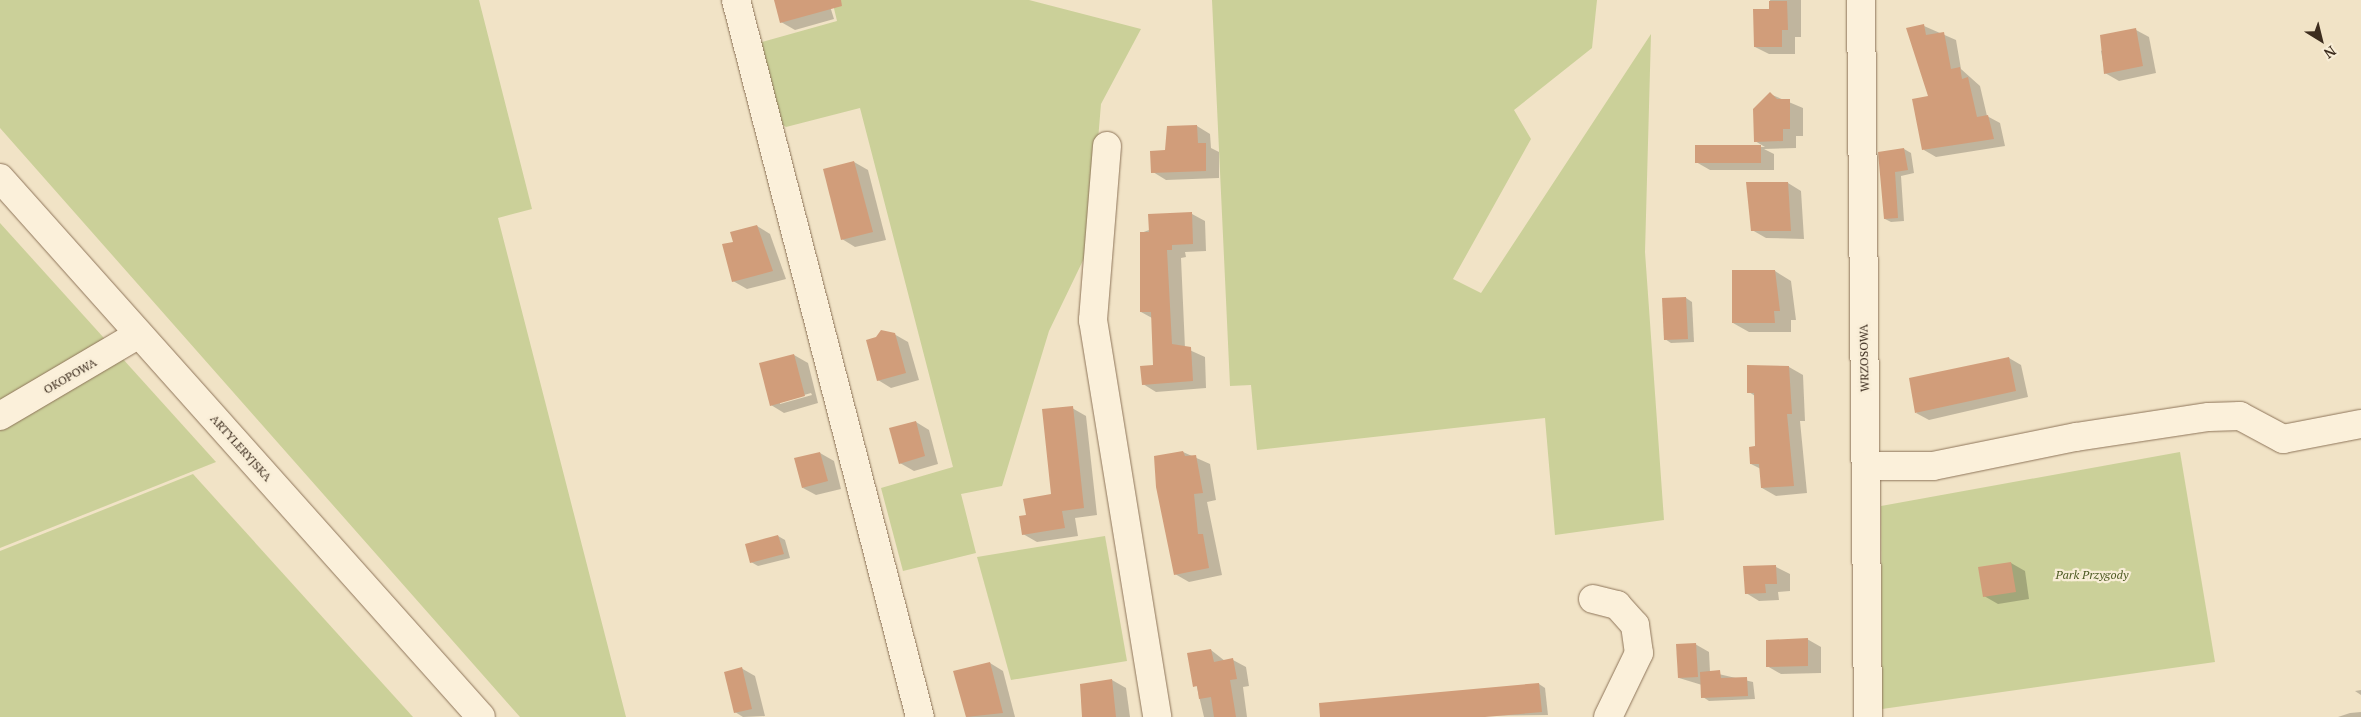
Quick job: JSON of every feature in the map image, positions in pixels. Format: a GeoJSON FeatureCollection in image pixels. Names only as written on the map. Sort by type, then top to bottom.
{"type":"FeatureCollection","features":[{"type":"Feature","properties":{"kind":"street"},"geometry":{"type":"LineString","coordinates":[[736,0],[920,717]]}},
{"type":"Feature","properties":{"kind":"street","name":"WRZOSOWA"},"geometry":{"type":"LineString","coordinates":[[1861,0],[1868,717]]}},
{"type":"Feature","properties":{"kind":"street"},"geometry":{"type":"LineString","coordinates":[[1107,146],[1093,320],[1157,717]]}},
{"type":"Feature","properties":{"kind":"street","name":"ARTYLERYJSKA"},"geometry":{"type":"LineString","coordinates":[[0,178],[481,717]]}},
{"type":"Feature","properties":{"kind":"street","name":"OKOPOWA"},"geometry":{"type":"LineString","coordinates":[[0,416],[139,334]]}},
{"type":"Feature","properties":{"kind":"street"},"geometry":{"type":"LineString","coordinates":[[1866,466],[1933,466],[2076,437],[2209,417],[2240,416],[2283,439],[2361,424]]}},
{"type":"Feature","properties":{"kind":"street"},"geometry":{"type":"LineString","coordinates":[[1593,599],[1617,605],[1635,624],[1639,653],[1608,717]]}},
{"type":"Feature","properties":{"kind":"green space"},"geometry":{"type":"Polygon","coordinates":[[[0,0],[479,0],[532,209],[498,218],[626,717],[520,717],[0,128],[0,0]]]}},
{"type":"Feature","properties":{"kind":"green space"},"geometry":{"type":"Polygon","coordinates":[[[832,0],[1029,0],[1141,29],[1101,104],[1089,248],[1049,331],[1002,486],[961,494],[976,553],[903,571],[881,488],[953,467],[860,108],[786,127],[776,120],[755,44],[837,21],[832,0]]]}},
{"type":"Feature","properties":{"kind":"green space"},"geometry":{"type":"Polygon","coordinates":[[[1212,0],[1597,0],[1592,48],[1514,110],[1531,139],[1453,279],[1481,293],[1651,34],[1645,252],[1664,520],[1555,535],[1545,418],[1257,450],[1251,385],[1230,386],[1212,0]]]}},
{"type":"Feature","properties":{"kind":"green space"},"geometry":{"type":"Polygon","coordinates":[[[0,223],[216,462],[0,548],[0,223]]]}},
{"type":"Feature","properties":{"kind":"green space","name":"Park Przygody"},"geometry":{"type":"Polygon","coordinates":[[[2180,452],[2215,662],[1882,709],[1881,506],[2180,452]]]}},
{"type":"Feature","properties":{"kind":"green space"},"geometry":{"type":"Polygon","coordinates":[[[193,474],[413,717],[0,717],[0,551],[193,474]]]}},
{"type":"Feature","properties":{"kind":"green space"},"geometry":{"type":"Polygon","coordinates":[[[1105,536],[1127,661],[1011,680],[977,557],[1105,536]]]}},
{"type":"Feature","properties":{"kind":"building"},"geometry":{"type":"Polygon","coordinates":[[[774,0],[841,0],[842,6],[780,23],[774,0]]]}},
{"type":"Feature","properties":{"kind":"building"},"geometry":{"type":"Polygon","coordinates":[[[1769,1],[1787,1],[1788,30],[1782,30],[1782,47],[1754,47],[1753,9],[1769,9],[1769,1]]]}},
{"type":"Feature","properties":{"kind":"building"},"geometry":{"type":"Polygon","coordinates":[[[1924,24],[1926,35],[1944,32],[1951,69],[1960,67],[1962,79],[1968,77],[1977,117],[1988,115],[1994,139],[1922,150],[1912,99],[1928,96],[1906,28],[1924,24]]]}},
{"type":"Feature","properties":{"kind":"building"},"geometry":{"type":"Polygon","coordinates":[[[2136,28],[2143,66],[2104,74],[2100,35],[2136,28]]]}},
{"type":"Feature","properties":{"kind":"building"},"geometry":{"type":"Polygon","coordinates":[[[1770,92],[1777,99],[1790,99],[1790,129],[1783,129],[1783,141],[1754,142],[1753,109],[1770,92]]]}},
{"type":"Feature","properties":{"kind":"building"},"geometry":{"type":"Polygon","coordinates":[[[1197,125],[1198,143],[1206,143],[1206,171],[1151,173],[1150,151],[1165,150],[1167,126],[1197,125]]]}},
{"type":"Feature","properties":{"kind":"building"},"geometry":{"type":"Polygon","coordinates":[[[1695,145],[1761,145],[1761,163],[1695,163],[1695,145]]]}},
{"type":"Feature","properties":{"kind":"building"},"geometry":{"type":"Polygon","coordinates":[[[1904,148],[1908,170],[1895,172],[1898,218],[1884,219],[1878,152],[1904,148]]]}},
{"type":"Feature","properties":{"kind":"building"},"geometry":{"type":"Polygon","coordinates":[[[854,161],[873,232],[841,240],[823,169],[854,161]]]}},
{"type":"Feature","properties":{"kind":"building"},"geometry":{"type":"Polygon","coordinates":[[[1746,182],[1788,182],[1791,231],[1751,231],[1746,182]]]}},
{"type":"Feature","properties":{"kind":"building"},"geometry":{"type":"Polygon","coordinates":[[[1192,212],[1193,244],[1172,245],[1172,250],[1167,250],[1172,344],[1191,347],[1193,381],[1142,385],[1140,366],[1153,365],[1151,312],[1140,312],[1140,232],[1149,232],[1148,214],[1192,212]]]}},
{"type":"Feature","properties":{"kind":"building"},"geometry":{"type":"Polygon","coordinates":[[[757,225],[773,271],[732,282],[722,244],[733,242],[730,232],[757,225]]]}},
{"type":"Feature","properties":{"kind":"building"},"geometry":{"type":"Polygon","coordinates":[[[1732,270],[1775,270],[1780,311],[1774,311],[1775,323],[1732,323],[1732,270]]]}},
{"type":"Feature","properties":{"kind":"building"},"geometry":{"type":"Polygon","coordinates":[[[1686,297],[1688,339],[1664,340],[1662,298],[1686,297]]]}},
{"type":"Feature","properties":{"kind":"building"},"geometry":{"type":"Polygon","coordinates":[[[881,330],[895,333],[906,373],[877,381],[866,340],[876,337],[881,330]]]}},
{"type":"Feature","properties":{"kind":"building"},"geometry":{"type":"Polygon","coordinates":[[[794,354],[805,396],[770,406],[759,363],[794,354]]]}},
{"type":"Feature","properties":{"kind":"building"},"geometry":{"type":"Polygon","coordinates":[[[2009,357],[2016,391],[1915,413],[1909,378],[2009,357]]]}},
{"type":"Feature","properties":{"kind":"building"},"geometry":{"type":"Polygon","coordinates":[[[1747,365],[1789,366],[1792,414],[1787,414],[1794,486],[1761,488],[1759,464],[1750,464],[1749,447],[1755,446],[1754,393],[1747,393],[1747,365]]]}},
{"type":"Feature","properties":{"kind":"building"},"geometry":{"type":"Polygon","coordinates":[[[1073,406],[1084,508],[1062,511],[1065,528],[1022,535],[1019,516],[1026,515],[1023,499],[1051,494],[1042,409],[1073,406]]]}},
{"type":"Feature","properties":{"kind":"building"},"geometry":{"type":"Polygon","coordinates":[[[916,421],[925,456],[899,464],[889,428],[916,421]]]}},
{"type":"Feature","properties":{"kind":"building"},"geometry":{"type":"Polygon","coordinates":[[[1183,451],[1185,456],[1196,455],[1203,493],[1194,494],[1198,534],[1203,534],[1209,568],[1174,575],[1156,487],[1154,456],[1183,451]]]}},
{"type":"Feature","properties":{"kind":"building"},"geometry":{"type":"Polygon","coordinates":[[[820,452],[828,481],[802,488],[794,458],[820,452]]]}},
{"type":"Feature","properties":{"kind":"building"},"geometry":{"type":"Polygon","coordinates":[[[778,535],[784,554],[750,563],[745,544],[778,535]]]}},
{"type":"Feature","properties":{"kind":"building"},"geometry":{"type":"Polygon","coordinates":[[[2011,562],[2016,592],[1983,597],[1978,567],[2011,562]]]}},
{"type":"Feature","properties":{"kind":"building"},"geometry":{"type":"Polygon","coordinates":[[[1776,565],[1777,584],[1765,584],[1766,593],[1745,594],[1743,566],[1776,565]]]}},
{"type":"Feature","properties":{"kind":"building"},"geometry":{"type":"Polygon","coordinates":[[[1808,638],[1808,666],[1766,667],[1766,640],[1808,638]]]}},
{"type":"Feature","properties":{"kind":"building"},"geometry":{"type":"Polygon","coordinates":[[[1696,643],[1698,677],[1678,678],[1676,644],[1696,643]]]}},
{"type":"Feature","properties":{"kind":"building"},"geometry":{"type":"Polygon","coordinates":[[[1211,649],[1214,662],[1233,658],[1237,679],[1230,680],[1236,717],[1214,717],[1211,697],[1199,699],[1197,686],[1193,687],[1187,653],[1211,649]]]}},
{"type":"Feature","properties":{"kind":"building"},"geometry":{"type":"Polygon","coordinates":[[[990,662],[1003,713],[966,717],[953,671],[990,662]]]}},
{"type":"Feature","properties":{"kind":"building"},"geometry":{"type":"Polygon","coordinates":[[[742,667],[752,709],[734,713],[724,672],[742,667]]]}},
{"type":"Feature","properties":{"kind":"building"},"geometry":{"type":"Polygon","coordinates":[[[1720,670],[1721,678],[1747,677],[1748,696],[1701,698],[1700,672],[1720,670]]]}},
{"type":"Feature","properties":{"kind":"building"},"geometry":{"type":"Polygon","coordinates":[[[1112,679],[1116,717],[1082,717],[1080,684],[1112,679]]]}},
{"type":"Feature","properties":{"kind":"building"},"geometry":{"type":"Polygon","coordinates":[[[1539,683],[1542,712],[1485,717],[1320,717],[1319,703],[1539,683]]]}}]}
